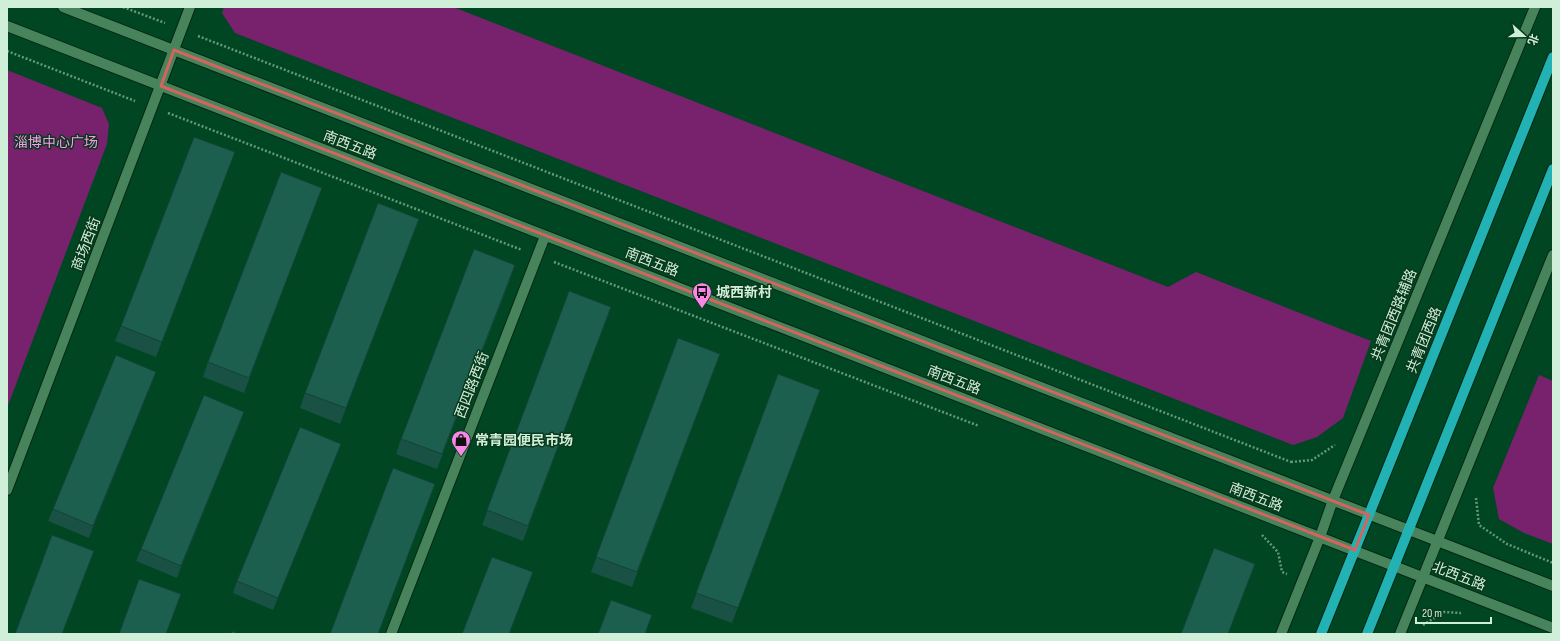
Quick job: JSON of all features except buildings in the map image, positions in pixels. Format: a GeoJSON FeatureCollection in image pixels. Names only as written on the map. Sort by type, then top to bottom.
{"type":"FeatureCollection","features":[{"type":"Feature","properties":{"kind":"main road","name":"共青团西路"},"geometry":{"type":"LineString","coordinates":[[1321,634],[1553,57]]}},
{"type":"Feature","properties":{"kind":"main road"},"geometry":{"type":"LineString","coordinates":[[1367,634],[1553,169]]}},
{"type":"Feature","properties":{"kind":"street","name":"南西五路"},"geometry":{"type":"LineString","coordinates":[[63,7],[1369,515]]}},
{"type":"Feature","properties":{"kind":"street","name":"商场西街"},"geometry":{"type":"LineString","coordinates":[[7,490],[190,7]]}},
{"type":"Feature","properties":{"kind":"street","name":"共青团西路辅路"},"geometry":{"type":"LineString","coordinates":[[1281,634],[1320,537],[1333,500],[1535,7]]}},
{"type":"Feature","properties":{"kind":"street","name":"南西五路"},"geometry":{"type":"LineString","coordinates":[[7,26],[1354,550]]}},
{"type":"Feature","properties":{"kind":"street","name":"西四路西街"},"geometry":{"type":"LineString","coordinates":[[391,634],[545,236]]}},
{"type":"Feature","properties":{"kind":"street"},"geometry":{"type":"LineString","coordinates":[[1400,634],[1553,255]]}},
{"type":"Feature","properties":{"kind":"street","name":"北西五路"},"geometry":{"type":"LineString","coordinates":[[1369,515],[1553,586]]}},
{"type":"Feature","properties":{"kind":"street","name":"北西五路"},"geometry":{"type":"LineString","coordinates":[[1354,550],[1553,628]]}},
{"type":"Feature","properties":{"kind":"path"},"geometry":{"type":"LineString","coordinates":[[123,7],[1291,462]]}},
{"type":"Feature","properties":{"kind":"path"},"geometry":{"type":"LineString","coordinates":[[7,51],[981,427]]}},
{"type":"Feature","properties":{"kind":"path"},"geometry":{"type":"LineString","coordinates":[[1255,532],[1262,535]]}},
{"type":"Feature","properties":{"kind":"path"},"geometry":{"type":"LineString","coordinates":[[1507,544],[1553,563]]}},
{"type":"Feature","properties":{"kind":"highlighted area"},"geometry":{"type":"Polygon","coordinates":[[[174,50],[1369,515],[1355,550],[161,86],[174,50]]]}},
{"type":"Feature","properties":{"kind":"green space"},"geometry":{"type":"Polygon","coordinates":[[[224,7],[453,7],[1168,287],[1196,272],[1371,341],[1343,418],[1317,437],[1293,445],[235,33],[222,13],[224,7]]]}},
{"type":"Feature","properties":{"kind":"green space","name":"淄博中心广场"},"geometry":{"type":"Polygon","coordinates":[[[7,70],[102,108],[109,124],[107,144],[7,408],[7,70]]]}},
{"type":"Feature","properties":{"kind":"green space"},"geometry":{"type":"Polygon","coordinates":[[[1539,375],[1553,381],[1553,544],[1524,533],[1499,519],[1493,488],[1539,375]]]}},
{"type":"Feature","properties":{"kind":"place","name":"城西新村"},"geometry":{"type":"Point","coordinates":[702,309]}},
{"type":"Feature","properties":{"kind":"place","name":"常青园便民市场"},"geometry":{"type":"Point","coordinates":[461,457]}}]}
